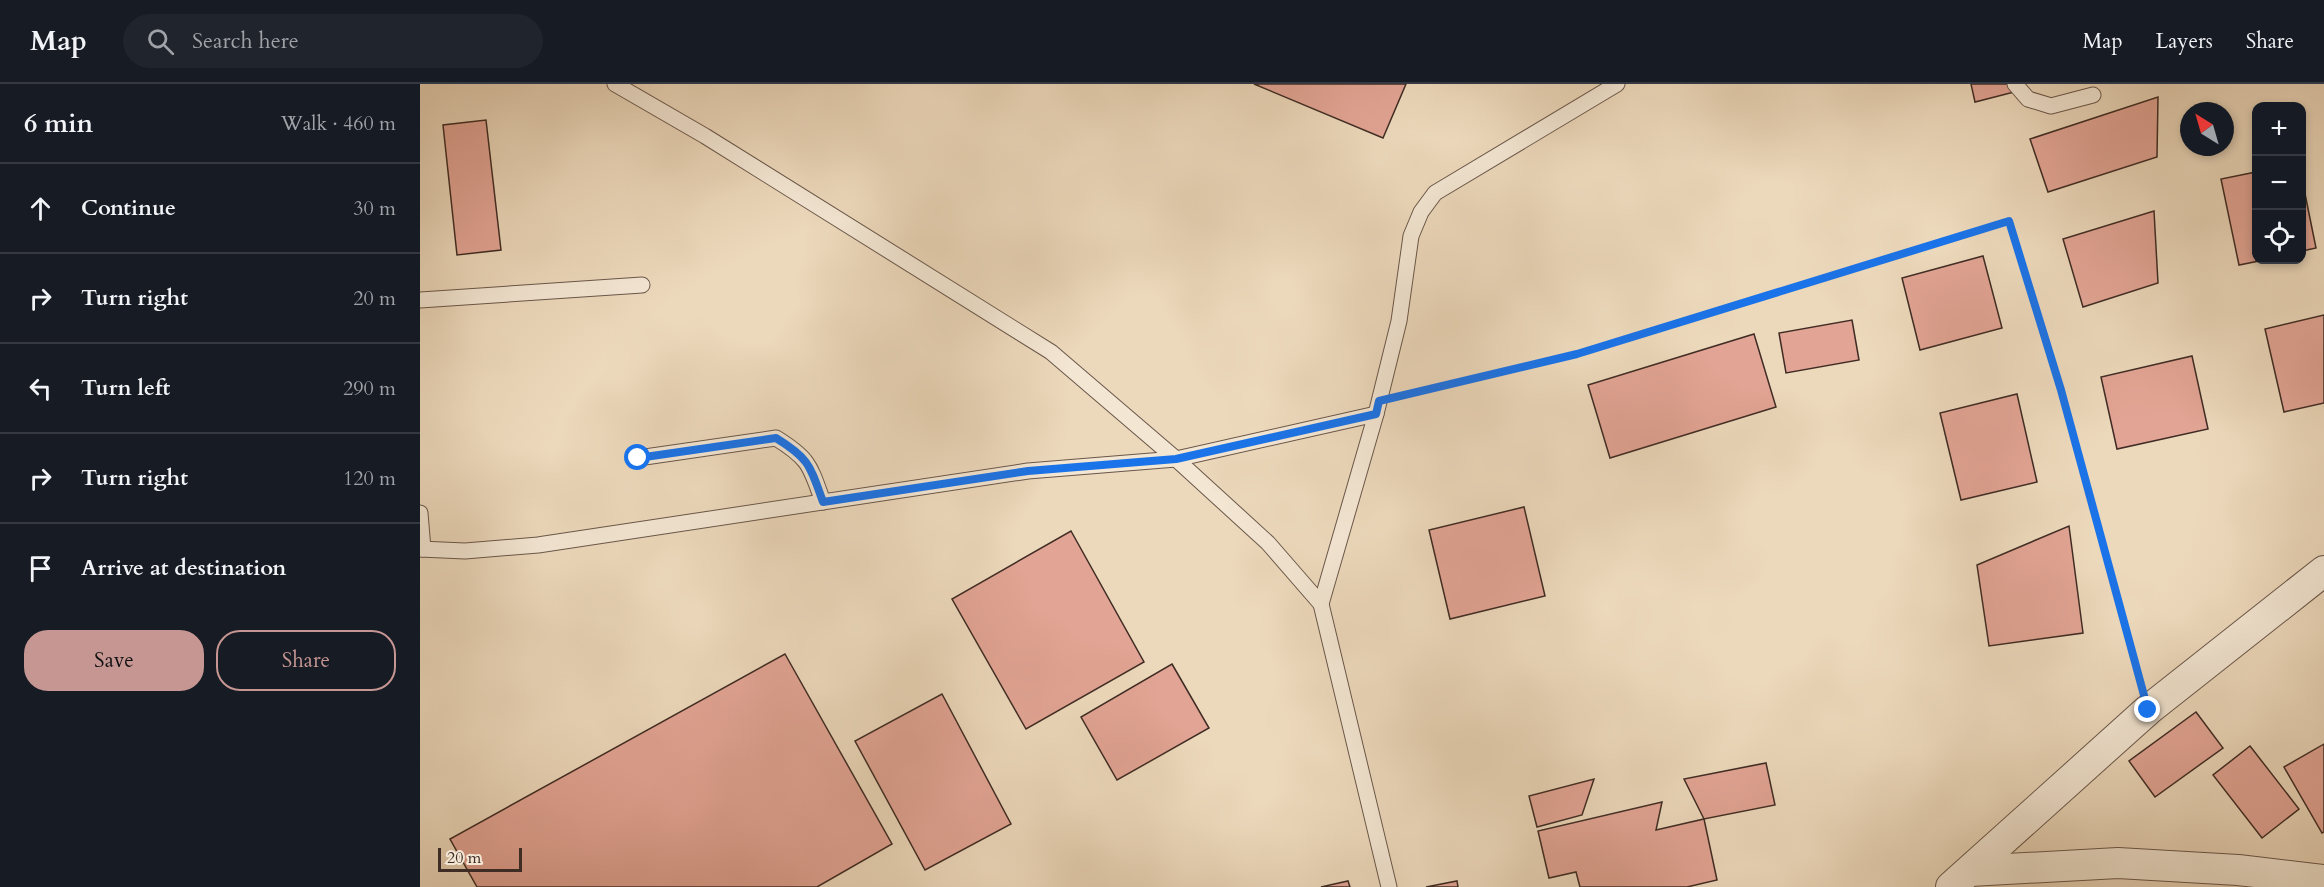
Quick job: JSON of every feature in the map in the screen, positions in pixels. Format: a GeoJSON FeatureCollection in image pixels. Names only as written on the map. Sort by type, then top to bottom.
{"type":"FeatureCollection","features":[{"type":"Feature","properties":{"kind":"street"},"geometry":{"type":"LineString","coordinates":[[1960,879],[2148,710],[2324,571]]}},
{"type":"Feature","properties":{"kind":"street"},"geometry":{"type":"LineString","coordinates":[[1960,879],[2118,863],[2238,870],[2324,880]]}},
{"type":"Feature","properties":{"kind":"lane"},"geometry":{"type":"LineString","coordinates":[[615,84],[705,136],[1051,352],[1176,459],[1268,543],[1321,604],[1389,887]]}},
{"type":"Feature","properties":{"kind":"lane"},"geometry":{"type":"LineString","coordinates":[[1321,604],[1378,407],[1399,321],[1411,237],[1421,212],[1435,193],[1617,84]]}},
{"type":"Feature","properties":{"kind":"lane"},"geometry":{"type":"LineString","coordinates":[[2014,84],[2028,99],[2051,106],[2093,95]]}},
{"type":"Feature","properties":{"kind":"lane"},"geometry":{"type":"LineString","coordinates":[[420,300],[642,285]]}},
{"type":"Feature","properties":{"kind":"lane"},"geometry":{"type":"LineString","coordinates":[[420,513],[422,549],[465,551],[538,544],[1028,471],[1176,459],[1378,407]]}},
{"type":"Feature","properties":{"kind":"lane"},"geometry":{"type":"LineString","coordinates":[[638,458],[776,438],[795,450],[810,465],[823,502]]}},
{"type":"Feature","properties":{"kind":"path"},"geometry":{"type":"LineString","coordinates":[[1378,407],[1577,354],[2009,221],[2061,390],[2148,710]]}},
{"type":"Feature","properties":{"kind":"building"},"geometry":{"type":"Polygon","coordinates":[[[1254,84],[1406,84],[1383,138],[1254,84]]]}},
{"type":"Feature","properties":{"kind":"building"},"geometry":{"type":"Polygon","coordinates":[[[1971,84],[2021,84],[2022,90],[1975,102],[1971,84]]]}},
{"type":"Feature","properties":{"kind":"building"},"geometry":{"type":"Polygon","coordinates":[[[2158,97],[2157,157],[2048,192],[2030,139],[2158,97]]]}},
{"type":"Feature","properties":{"kind":"building"},"geometry":{"type":"Polygon","coordinates":[[[486,120],[501,250],[457,255],[443,125],[486,120]]]}},
{"type":"Feature","properties":{"kind":"building"},"geometry":{"type":"Polygon","coordinates":[[[2252,173],[2252,262],[2239,265],[2221,179],[2252,173]]]}},
{"type":"Feature","properties":{"kind":"building"},"geometry":{"type":"Polygon","coordinates":[[[2306,199],[2316,248],[2306,250],[2306,199]]]}},
{"type":"Feature","properties":{"kind":"building"},"geometry":{"type":"Polygon","coordinates":[[[2154,211],[2158,283],[2083,307],[2063,239],[2154,211]]]}},
{"type":"Feature","properties":{"kind":"building"},"geometry":{"type":"Polygon","coordinates":[[[1983,256],[2002,328],[1920,350],[1902,278],[1983,256]]]}},
{"type":"Feature","properties":{"kind":"building"},"geometry":{"type":"Polygon","coordinates":[[[2324,315],[2324,403],[2284,412],[2265,329],[2324,315]]]}},
{"type":"Feature","properties":{"kind":"building"},"geometry":{"type":"Polygon","coordinates":[[[1852,320],[1859,360],[1786,373],[1779,333],[1852,320]]]}},
{"type":"Feature","properties":{"kind":"building"},"geometry":{"type":"Polygon","coordinates":[[[1754,334],[1776,407],[1610,458],[1588,385],[1754,334]]]}},
{"type":"Feature","properties":{"kind":"building"},"geometry":{"type":"Polygon","coordinates":[[[2192,356],[2208,429],[2117,449],[2101,377],[2192,356]]]}},
{"type":"Feature","properties":{"kind":"building"},"geometry":{"type":"Polygon","coordinates":[[[2017,394],[2037,482],[1961,500],[1940,413],[2017,394]]]}},
{"type":"Feature","properties":{"kind":"building"},"geometry":{"type":"Polygon","coordinates":[[[1524,507],[1545,596],[1450,619],[1429,530],[1524,507]]]}},
{"type":"Feature","properties":{"kind":"building"},"geometry":{"type":"Polygon","coordinates":[[[2069,526],[2083,633],[1989,646],[1977,565],[2069,526]]]}},
{"type":"Feature","properties":{"kind":"building"},"geometry":{"type":"Polygon","coordinates":[[[1071,531],[1144,662],[1026,729],[952,599],[1071,531]]]}},
{"type":"Feature","properties":{"kind":"building"},"geometry":{"type":"Polygon","coordinates":[[[785,654],[892,844],[817,887],[477,887],[450,839],[785,654]]]}},
{"type":"Feature","properties":{"kind":"building"},"geometry":{"type":"Polygon","coordinates":[[[1172,664],[1209,728],[1117,780],[1081,717],[1172,664]]]}},
{"type":"Feature","properties":{"kind":"building"},"geometry":{"type":"Polygon","coordinates":[[[942,694],[1011,824],[925,870],[855,741],[942,694]]]}},
{"type":"Feature","properties":{"kind":"building"},"geometry":{"type":"Polygon","coordinates":[[[2196,712],[2223,748],[2155,797],[2129,761],[2196,712]]]}},
{"type":"Feature","properties":{"kind":"building"},"geometry":{"type":"Polygon","coordinates":[[[2324,744],[2324,832],[2322,833],[2284,767],[2324,744]]]}},
{"type":"Feature","properties":{"kind":"building"},"geometry":{"type":"Polygon","coordinates":[[[2250,746],[2299,809],[2262,838],[2213,775],[2250,746]]]}},
{"type":"Feature","properties":{"kind":"building"},"geometry":{"type":"Polygon","coordinates":[[[1766,763],[1775,805],[1704,819],[1684,779],[1766,763]]]}},
{"type":"Feature","properties":{"kind":"building"},"geometry":{"type":"Polygon","coordinates":[[[1594,779],[1582,815],[1537,827],[1529,796],[1594,779]]]}},
{"type":"Feature","properties":{"kind":"building"},"geometry":{"type":"Polygon","coordinates":[[[1662,802],[1656,830],[1704,819],[1717,880],[1687,887],[1580,887],[1576,872],[1549,878],[1538,831],[1662,802]]]}},
{"type":"Feature","properties":{"kind":"building"},"geometry":{"type":"Polygon","coordinates":[[[1348,881],[1350,887],[1321,887],[1348,881]]]}},
{"type":"Feature","properties":{"kind":"building"},"geometry":{"type":"Polygon","coordinates":[[[1457,881],[1458,887],[1426,887],[1457,881]]]}},
{"type":"Feature","properties":{"kind":"route"},"geometry":{"type":"LineString","coordinates":[[638,458],[776,438],[795,450],[810,465],[823,502],[1028,471],[1176,459],[1376,414],[1379,401],[1577,354],[1743,301],[1787,290],[2009,221],[2061,390],[2148,710]]}}]}
